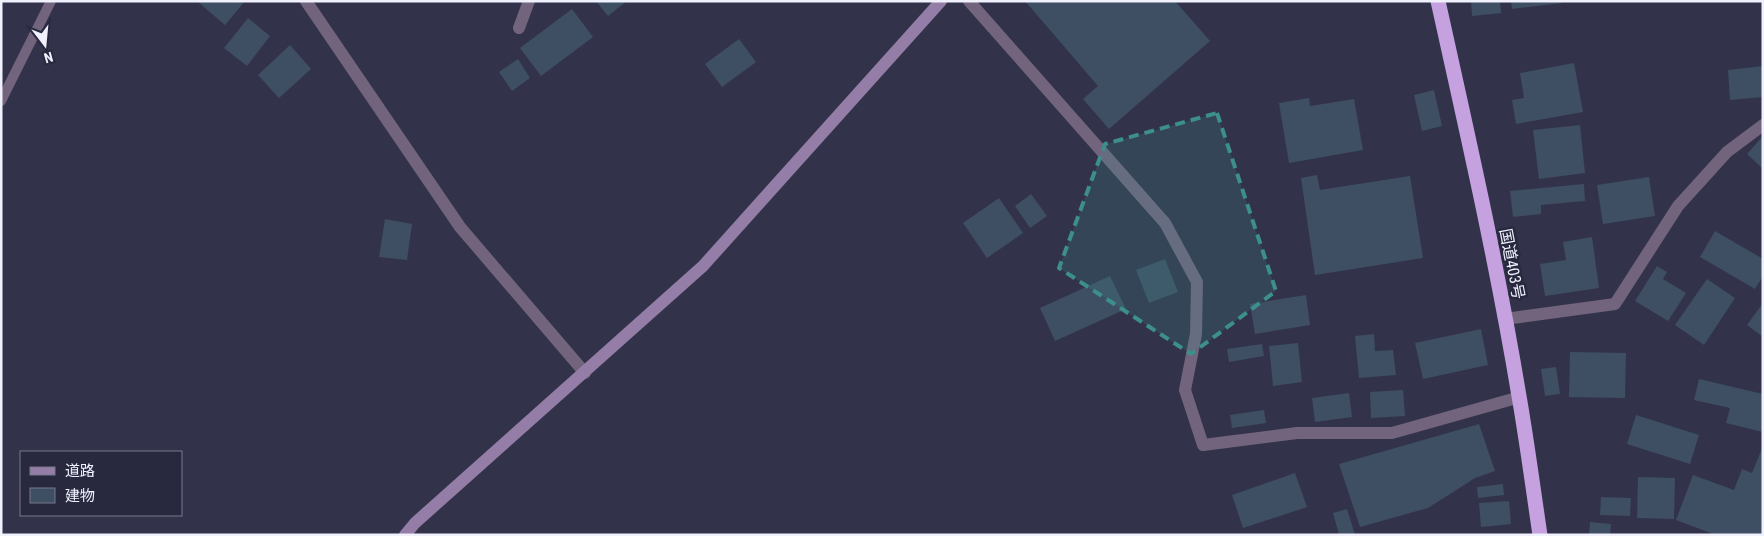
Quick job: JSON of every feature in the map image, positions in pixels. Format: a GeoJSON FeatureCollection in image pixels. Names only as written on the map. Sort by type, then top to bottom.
{"type":"FeatureCollection","features":[{"type":"Feature","properties":{"kind":"highway","name":"国道403号"},"geometry":{"type":"LineString","coordinates":[[1438,1],[1520,396],[1540,535]]}},
{"type":"Feature","properties":{"kind":"street"},"geometry":{"type":"LineString","coordinates":[[306,1],[460,227],[585,373]]}},
{"type":"Feature","properties":{"kind":"street"},"geometry":{"type":"LineString","coordinates":[[519,28],[529,1]]}},
{"type":"Feature","properties":{"kind":"street"},"geometry":{"type":"LineString","coordinates":[[405,535],[415,523],[703,266],[941,1]]}},
{"type":"Feature","properties":{"kind":"street"},"geometry":{"type":"LineString","coordinates":[[969,1],[1165,223],[1197,282],[1196,334],[1185,390],[1203,445],[1297,434],[1392,433],[1520,396]]}},
{"type":"Feature","properties":{"kind":"street"},"geometry":{"type":"LineString","coordinates":[[1505,319],[1615,304],[1678,206],[1727,152],[1763,124]]}},
{"type":"Feature","properties":{"kind":"lane"},"geometry":{"type":"LineString","coordinates":[[1,101],[51,1]]}},
{"type":"Feature","properties":{"kind":"highlighted area"},"geometry":{"type":"Polygon","coordinates":[[[1217,113],[1276,291],[1191,354],[1059,268],[1105,144],[1217,113]]]}},
{"type":"Feature","properties":{"kind":"building"},"geometry":{"type":"Polygon","coordinates":[[[197,1],[245,1],[225,25],[197,1]]]}},
{"type":"Feature","properties":{"kind":"building"},"geometry":{"type":"Polygon","coordinates":[[[596,1],[627,1],[608,16],[596,1]]]}},
{"type":"Feature","properties":{"kind":"building"},"geometry":{"type":"Polygon","coordinates":[[[1025,1],[1175,1],[1210,41],[1109,129],[1083,99],[1098,86],[1025,1]]]}},
{"type":"Feature","properties":{"kind":"building"},"geometry":{"type":"Polygon","coordinates":[[[1471,1],[1500,1],[1501,13],[1472,16],[1471,1]]]}},
{"type":"Feature","properties":{"kind":"building"},"geometry":{"type":"Polygon","coordinates":[[[1511,1],[1561,1],[1562,3],[1512,9],[1511,1]]]}},
{"type":"Feature","properties":{"kind":"building"},"geometry":{"type":"Polygon","coordinates":[[[572,9],[593,37],[541,76],[520,48],[572,9]]]}},
{"type":"Feature","properties":{"kind":"building"},"geometry":{"type":"Polygon","coordinates":[[[248,18],[270,36],[247,66],[224,48],[248,18]]]}},
{"type":"Feature","properties":{"kind":"building"},"geometry":{"type":"Polygon","coordinates":[[[739,39],[756,62],[722,87],[705,64],[739,39]]]}},
{"type":"Feature","properties":{"kind":"building"},"geometry":{"type":"Polygon","coordinates":[[[290,45],[311,69],[279,98],[258,75],[290,45]]]}},
{"type":"Feature","properties":{"kind":"building"},"geometry":{"type":"Polygon","coordinates":[[[518,59],[530,78],[512,91],[499,72],[518,59]]]}},
{"type":"Feature","properties":{"kind":"building"},"geometry":{"type":"Polygon","coordinates":[[[1574,63],[1583,112],[1516,124],[1512,100],[1524,98],[1520,73],[1574,63]]]}},
{"type":"Feature","properties":{"kind":"building"},"geometry":{"type":"Polygon","coordinates":[[[1763,66],[1763,97],[1730,100],[1728,70],[1763,66]]]}},
{"type":"Feature","properties":{"kind":"building"},"geometry":{"type":"Polygon","coordinates":[[[1434,90],[1442,126],[1422,131],[1414,95],[1434,90]]]}},
{"type":"Feature","properties":{"kind":"building"},"geometry":{"type":"Polygon","coordinates":[[[1309,98],[1310,106],[1354,99],[1363,150],[1289,163],[1279,103],[1309,98]]]}},
{"type":"Feature","properties":{"kind":"building"},"geometry":{"type":"Polygon","coordinates":[[[1580,125],[1585,173],[1539,179],[1533,130],[1580,125]]]}},
{"type":"Feature","properties":{"kind":"building"},"geometry":{"type":"Polygon","coordinates":[[[1763,136],[1763,169],[1747,154],[1763,136]]]}},
{"type":"Feature","properties":{"kind":"building"},"geometry":{"type":"Polygon","coordinates":[[[1317,175],[1320,190],[1410,176],[1423,258],[1315,275],[1301,178],[1317,175]]]}},
{"type":"Feature","properties":{"kind":"building"},"geometry":{"type":"Polygon","coordinates":[[[1649,177],[1655,216],[1603,224],[1597,185],[1649,177]]]}},
{"type":"Feature","properties":{"kind":"building"},"geometry":{"type":"Polygon","coordinates":[[[1584,184],[1585,201],[1541,205],[1541,214],[1513,217],[1510,191],[1584,184]]]}},
{"type":"Feature","properties":{"kind":"building"},"geometry":{"type":"Polygon","coordinates":[[[1031,194],[1047,216],[1030,228],[1015,206],[1031,194]]]}},
{"type":"Feature","properties":{"kind":"building"},"geometry":{"type":"Polygon","coordinates":[[[999,198],[1023,233],[987,258],[963,223],[999,198]]]}},
{"type":"Feature","properties":{"kind":"building"},"geometry":{"type":"Polygon","coordinates":[[[385,219],[412,224],[407,260],[379,257],[385,219]]]}},
{"type":"Feature","properties":{"kind":"building"},"geometry":{"type":"Polygon","coordinates":[[[1715,231],[1763,259],[1763,276],[1755,289],[1700,257],[1715,231]]]}},
{"type":"Feature","properties":{"kind":"building"},"geometry":{"type":"Polygon","coordinates":[[[1592,237],[1599,288],[1545,296],[1540,264],[1566,260],[1563,242],[1592,237]]]}},
{"type":"Feature","properties":{"kind":"building"},"geometry":{"type":"Polygon","coordinates":[[[1165,259],[1178,292],[1149,303],[1136,270],[1165,259]]]}},
{"type":"Feature","properties":{"kind":"building"},"geometry":{"type":"Polygon","coordinates":[[[1657,266],[1667,272],[1663,279],[1686,293],[1668,321],[1635,301],[1657,266]]]}},
{"type":"Feature","properties":{"kind":"building"},"geometry":{"type":"Polygon","coordinates":[[[1110,276],[1126,309],[1055,341],[1040,308],[1110,276]]]}},
{"type":"Feature","properties":{"kind":"building"},"geometry":{"type":"Polygon","coordinates":[[[1707,279],[1735,298],[1704,345],[1675,325],[1707,279]]]}},
{"type":"Feature","properties":{"kind":"building"},"geometry":{"type":"Polygon","coordinates":[[[1306,295],[1310,325],[1255,334],[1250,304],[1306,295]]]}},
{"type":"Feature","properties":{"kind":"building"},"geometry":{"type":"Polygon","coordinates":[[[1763,303],[1763,337],[1747,325],[1763,303]]]}},
{"type":"Feature","properties":{"kind":"building"},"geometry":{"type":"Polygon","coordinates":[[[1481,329],[1488,365],[1423,379],[1415,343],[1481,329]]]}},
{"type":"Feature","properties":{"kind":"building"},"geometry":{"type":"Polygon","coordinates":[[[1374,334],[1375,351],[1393,350],[1396,375],[1359,378],[1355,336],[1374,334]]]}},
{"type":"Feature","properties":{"kind":"building"},"geometry":{"type":"Polygon","coordinates":[[[1298,343],[1302,382],[1273,386],[1269,346],[1298,343]]]}},
{"type":"Feature","properties":{"kind":"building"},"geometry":{"type":"Polygon","coordinates":[[[1262,344],[1264,356],[1229,362],[1227,349],[1262,344]]]}},
{"type":"Feature","properties":{"kind":"building"},"geometry":{"type":"Polygon","coordinates":[[[1570,352],[1626,353],[1625,398],[1569,397],[1570,352]]]}},
{"type":"Feature","properties":{"kind":"building"},"geometry":{"type":"Polygon","coordinates":[[[1556,367],[1560,394],[1545,396],[1541,369],[1556,367]]]}},
{"type":"Feature","properties":{"kind":"building"},"geometry":{"type":"Polygon","coordinates":[[[1699,379],[1763,394],[1763,432],[1726,423],[1730,408],[1694,400],[1699,379]]]}},
{"type":"Feature","properties":{"kind":"building"},"geometry":{"type":"Polygon","coordinates":[[[1403,390],[1405,416],[1371,418],[1370,392],[1403,390]]]}},
{"type":"Feature","properties":{"kind":"building"},"geometry":{"type":"Polygon","coordinates":[[[1349,393],[1352,417],[1315,422],[1312,398],[1349,393]]]}},
{"type":"Feature","properties":{"kind":"building"},"geometry":{"type":"Polygon","coordinates":[[[1264,410],[1266,423],[1232,428],[1230,415],[1264,410]]]}},
{"type":"Feature","properties":{"kind":"building"},"geometry":{"type":"Polygon","coordinates":[[[1636,415],[1699,435],[1690,464],[1627,444],[1636,415]]]}},
{"type":"Feature","properties":{"kind":"building"},"geometry":{"type":"Polygon","coordinates":[[[1479,424],[1495,471],[1475,478],[1428,508],[1360,527],[1339,464],[1479,424]]]}},
{"type":"Feature","properties":{"kind":"building"},"geometry":{"type":"Polygon","coordinates":[[[1763,446],[1763,535],[1716,535],[1676,520],[1693,475],[1734,490],[1742,469],[1752,473],[1763,446]]]}},
{"type":"Feature","properties":{"kind":"building"},"geometry":{"type":"Polygon","coordinates":[[[1295,473],[1307,507],[1243,528],[1232,495],[1295,473]]]}},
{"type":"Feature","properties":{"kind":"building"},"geometry":{"type":"Polygon","coordinates":[[[1638,477],[1675,478],[1674,519],[1637,518],[1638,477]]]}},
{"type":"Feature","properties":{"kind":"building"},"geometry":{"type":"Polygon","coordinates":[[[1503,484],[1504,495],[1478,498],[1477,487],[1503,484]]]}},
{"type":"Feature","properties":{"kind":"building"},"geometry":{"type":"Polygon","coordinates":[[[1601,497],[1631,498],[1630,516],[1600,515],[1601,497]]]}},
{"type":"Feature","properties":{"kind":"building"},"geometry":{"type":"Polygon","coordinates":[[[1509,501],[1511,524],[1481,527],[1479,503],[1509,501]]]}},
{"type":"Feature","properties":{"kind":"building"},"geometry":{"type":"Polygon","coordinates":[[[1347,509],[1355,535],[1339,535],[1333,513],[1347,509]]]}},
{"type":"Feature","properties":{"kind":"building"},"geometry":{"type":"Polygon","coordinates":[[[1590,522],[1611,524],[1610,535],[1589,535],[1590,522]]]}}]}
